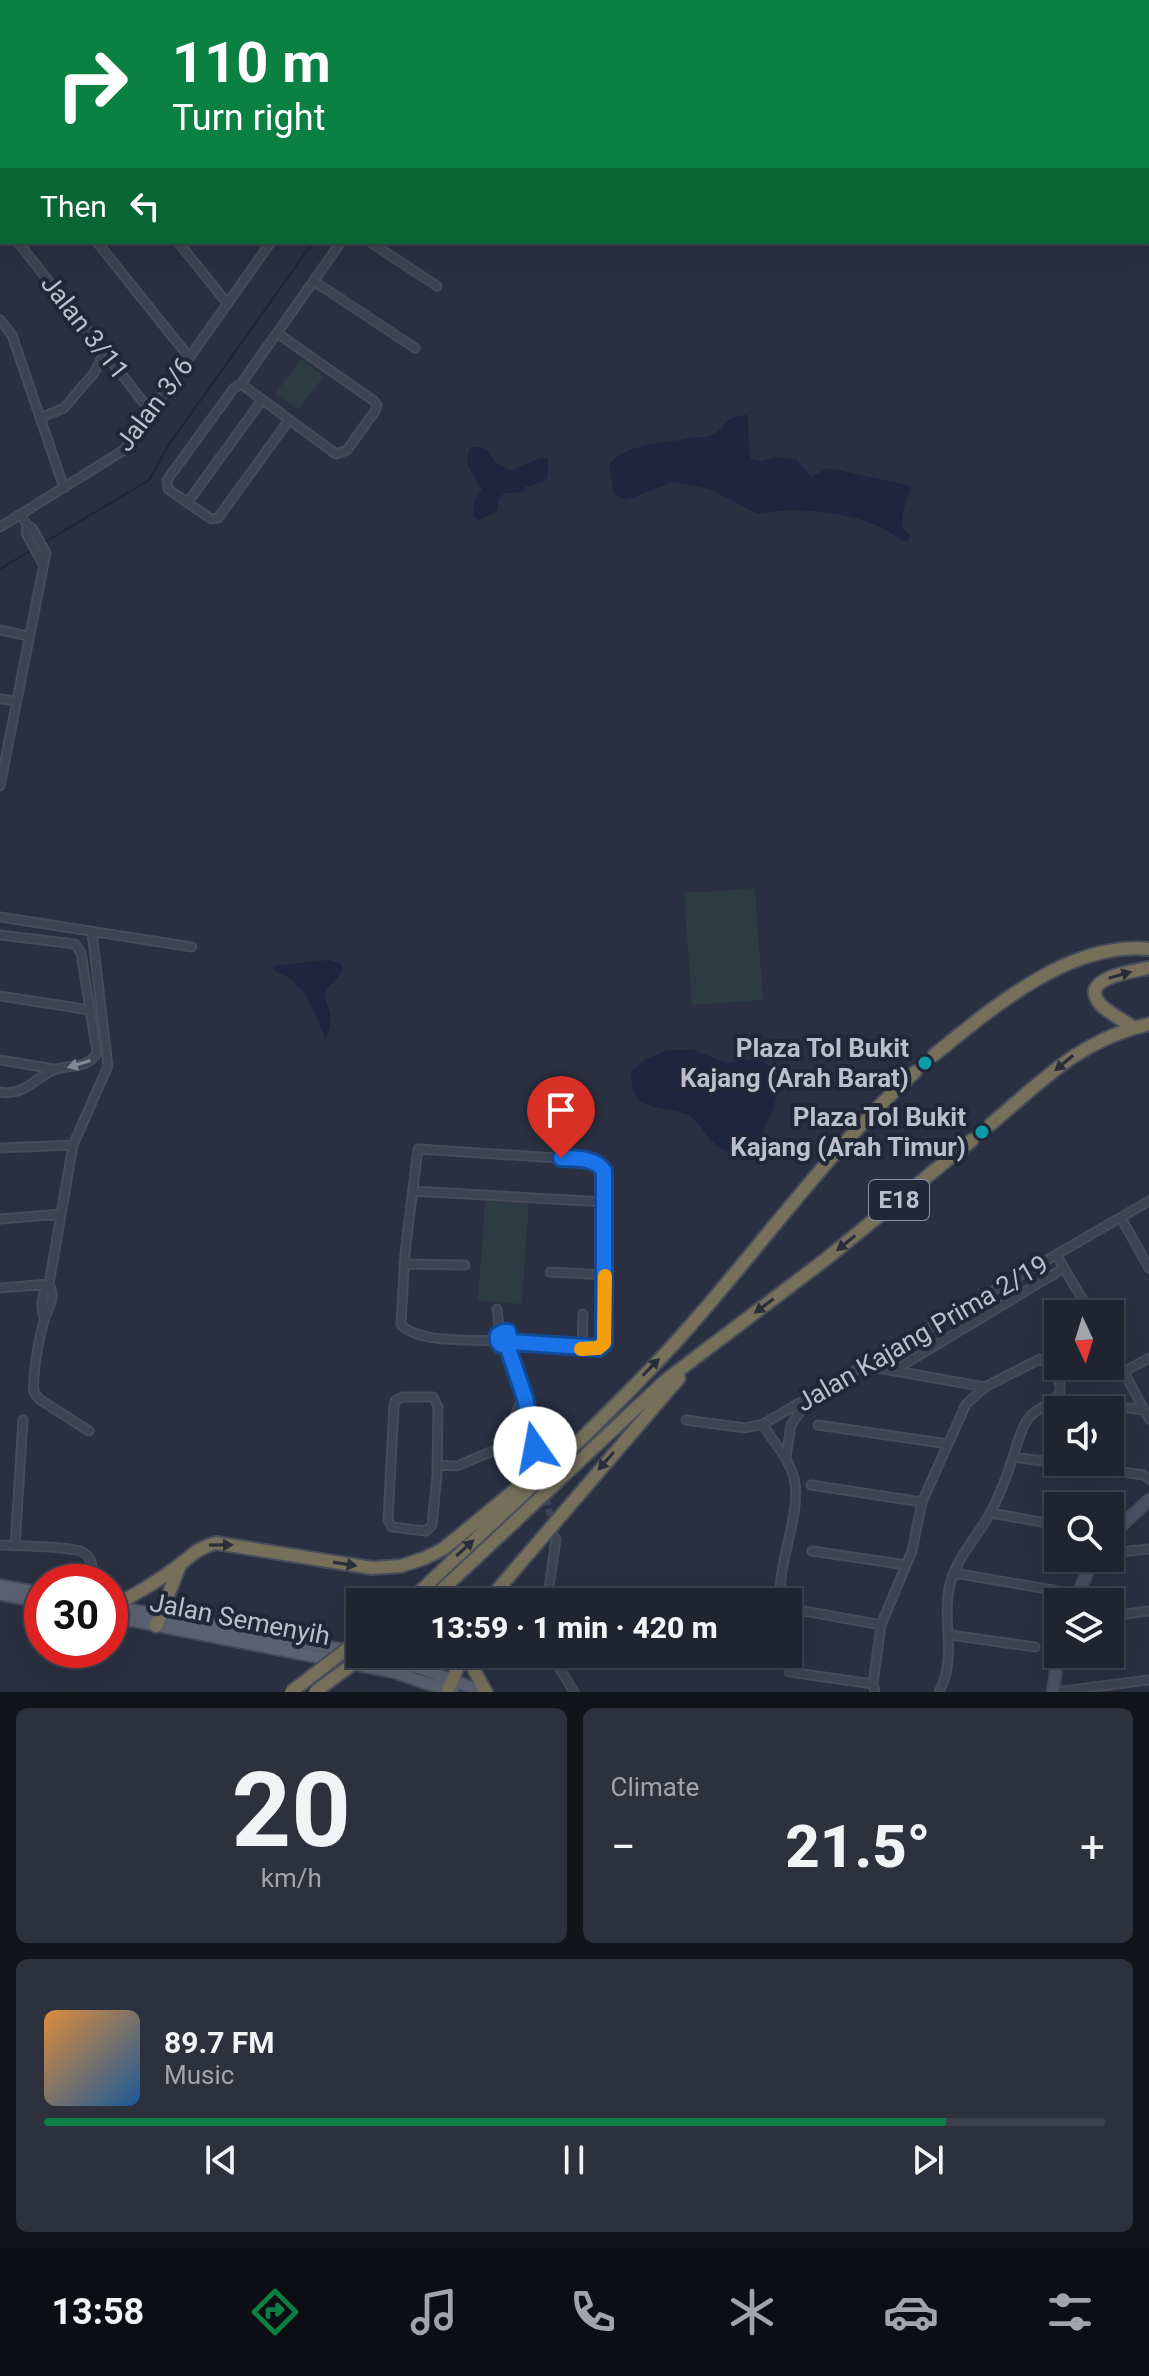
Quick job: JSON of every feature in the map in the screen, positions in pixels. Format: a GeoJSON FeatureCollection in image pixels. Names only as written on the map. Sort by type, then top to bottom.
{"type":"FeatureCollection","features":[{"type":"Feature","properties":{"kind":"highway"},"geometry":{"type":"LineString","coordinates":[[934,1055],[983,1016],[1065,964],[1129,947],[1149,949]]}},
{"type":"Feature","properties":{"kind":"highway"},"geometry":{"type":"LineString","coordinates":[[1133,1027],[1098,1002],[1095,994],[1097,986],[1115,974],[1149,968]]}},
{"type":"Feature","properties":{"kind":"highway"},"geometry":{"type":"LineString","coordinates":[[991,1124],[1087,1045],[1149,1024]]}},
{"type":"Feature","properties":{"kind":"highway"},"geometry":{"type":"LineString","coordinates":[[424,1588],[605,1416],[673,1344],[860,1126],[915,1072]]}},
{"type":"Feature","properties":{"kind":"highway","name":"E18"},"geometry":{"type":"LineString","coordinates":[[444,1588],[666,1380],[826,1259],[972,1140]]}},
{"type":"Feature","properties":{"kind":"highway"},"geometry":{"type":"LineString","coordinates":[[499,1588],[694,1360]]}},
{"type":"Feature","properties":{"kind":"highway"},"geometry":{"type":"LineString","coordinates":[[128,1599],[180,1565],[194,1551],[216,1543],[372,1568],[389,1568],[425,1558],[443,1549],[605,1416]]}},
{"type":"Feature","properties":{"kind":"highway"},"geometry":{"type":"LineString","coordinates":[[158,1620],[180,1565]]}},
{"type":"Feature","properties":{"kind":"highway"},"geometry":{"type":"LineString","coordinates":[[291,1692],[346,1650]]}},
{"type":"Feature","properties":{"kind":"highway"},"geometry":{"type":"LineString","coordinates":[[315,1692],[346,1667]]}},
{"type":"Feature","properties":{"kind":"highway"},"geometry":{"type":"LineString","coordinates":[[451,1687],[460,1668]]}},
{"type":"Feature","properties":{"kind":"highway"},"geometry":{"type":"LineString","coordinates":[[472,1668],[484,1692]]}},
{"type":"Feature","properties":{"kind":"main road"},"geometry":{"type":"LineString","coordinates":[[0,1586],[24,1590]]}},
{"type":"Feature","properties":{"kind":"main road"},"geometry":{"type":"LineString","coordinates":[[0,1594],[24,1599]]}},
{"type":"Feature","properties":{"kind":"main road","name":"Jalan Semenyih"},"geometry":{"type":"LineString","coordinates":[[128,1613],[292,1645],[346,1652]]}},
{"type":"Feature","properties":{"kind":"main road","name":"Jalan Semenyih"},"geometry":{"type":"LineString","coordinates":[[292,1645],[451,1687],[484,1692]]}},
{"type":"Feature","properties":{"kind":"main road","name":"Jalan Semenyih"},"geometry":{"type":"LineString","coordinates":[[412,1668],[451,1687]]}},
{"type":"Feature","properties":{"kind":"street","name":"Jalan 3/11"},"geometry":{"type":"LineString","coordinates":[[20,244],[151,412]]}},
{"type":"Feature","properties":{"kind":"street"},"geometry":{"type":"LineString","coordinates":[[99,244],[189,357]]}},
{"type":"Feature","properties":{"kind":"street"},"geometry":{"type":"LineString","coordinates":[[180,244],[227,303]]}},
{"type":"Feature","properties":{"kind":"street"},"geometry":{"type":"LineString","coordinates":[[260,244],[265,250]]}},
{"type":"Feature","properties":{"kind":"street","name":"Jalan 3/6"},"geometry":{"type":"LineString","coordinates":[[0,527],[124,450],[270,244]]}},
{"type":"Feature","properties":{"kind":"street"},"geometry":{"type":"LineString","coordinates":[[289,420],[218,518],[211,519],[168,489],[167,480],[234,388],[241,384],[340,244]]}},
{"type":"Feature","properties":{"kind":"street"},"geometry":{"type":"LineString","coordinates":[[373,244],[437,286]]}},
{"type":"Feature","properties":{"kind":"street"},"geometry":{"type":"LineString","coordinates":[[315,282],[415,348]]}},
{"type":"Feature","properties":{"kind":"street"},"geometry":{"type":"LineString","coordinates":[[0,320],[12,335],[64,488]]}},
{"type":"Feature","properties":{"kind":"street"},"geometry":{"type":"LineString","coordinates":[[241,384],[336,454],[343,454],[375,411],[377,405],[374,401],[277,333]]}},
{"type":"Feature","properties":{"kind":"street"},"geometry":{"type":"LineString","coordinates":[[40,418],[64,408],[94,373],[105,352]]}},
{"type":"Feature","properties":{"kind":"street"},"geometry":{"type":"LineString","coordinates":[[188,502],[262,400]]}},
{"type":"Feature","properties":{"kind":"street"},"geometry":{"type":"LineString","coordinates":[[21,515],[46,553],[40,560]]}},
{"type":"Feature","properties":{"kind":"street"},"geometry":{"type":"LineString","coordinates":[[0,786],[40,560],[29,529]]}},
{"type":"Feature","properties":{"kind":"street"},"geometry":{"type":"LineString","coordinates":[[0,630],[28,636]]}},
{"type":"Feature","properties":{"kind":"street"},"geometry":{"type":"LineString","coordinates":[[0,699],[16,701]]}},
{"type":"Feature","properties":{"kind":"street"},"geometry":{"type":"LineString","coordinates":[[0,917],[192,947]]}},
{"type":"Feature","properties":{"kind":"street"},"geometry":{"type":"LineString","coordinates":[[89,1431],[39,1399],[34,1392],[44,1319],[51,1308],[53,1293],[49,1284],[73,1145],[108,1066],[92,932]]}},
{"type":"Feature","properties":{"kind":"street"},"geometry":{"type":"LineString","coordinates":[[0,935],[75,944],[81,953],[97,1053],[87,1064],[54,1069],[0,1060]]}},
{"type":"Feature","properties":{"kind":"street"},"geometry":{"type":"LineString","coordinates":[[0,996],[90,1010]]}},
{"type":"Feature","properties":{"kind":"street"},"geometry":{"type":"LineString","coordinates":[[0,1092],[12,1094],[23,1090],[54,1069]]}},
{"type":"Feature","properties":{"kind":"street"},"geometry":{"type":"LineString","coordinates":[[0,1148],[73,1145]]}},
{"type":"Feature","properties":{"kind":"street"},"geometry":{"type":"LineString","coordinates":[[497,1309],[499,1337],[501,1345],[509,1344],[582,1349],[598,1348],[604,1343],[604,1171],[600,1165],[588,1160],[423,1148],[418,1152],[404,1264],[401,1315],[404,1329],[426,1337],[499,1337],[508,1332],[509,1344],[533,1434],[536,1457],[503,1446]]}},
{"type":"Feature","properties":{"kind":"street"},"geometry":{"type":"LineString","coordinates":[[413,1191],[604,1202]]}},
{"type":"Feature","properties":{"kind":"street","name":"Jalan Kajang Prima 2/19"},"geometry":{"type":"LineString","coordinates":[[686,1420],[745,1428],[763,1424],[1149,1201]]}},
{"type":"Feature","properties":{"kind":"street"},"geometry":{"type":"LineString","coordinates":[[0,1219],[61,1214]]}},
{"type":"Feature","properties":{"kind":"street"},"geometry":{"type":"LineString","coordinates":[[1121,1218],[1149,1268]]}},
{"type":"Feature","properties":{"kind":"street"},"geometry":{"type":"LineString","coordinates":[[1057,1256],[1083,1300]]}},
{"type":"Feature","properties":{"kind":"street"},"geometry":{"type":"LineString","coordinates":[[404,1264],[465,1265]]}},
{"type":"Feature","properties":{"kind":"street"},"geometry":{"type":"LineString","coordinates":[[893,1371],[1064,1268]]}},
{"type":"Feature","properties":{"kind":"street"},"geometry":{"type":"LineString","coordinates":[[550,1272],[605,1275]]}},
{"type":"Feature","properties":{"kind":"street"},"geometry":{"type":"LineString","coordinates":[[0,1288],[49,1284]]}},
{"type":"Feature","properties":{"kind":"street"},"geometry":{"type":"LineString","coordinates":[[582,1349],[583,1314]]}},
{"type":"Feature","properties":{"kind":"street"},"geometry":{"type":"LineString","coordinates":[[1149,1358],[1125,1371],[1149,1419]]}},
{"type":"Feature","properties":{"kind":"street"},"geometry":{"type":"LineString","coordinates":[[789,1672],[874,1688],[881,1625],[917,1534],[922,1502],[966,1404],[985,1387],[1040,1359],[1047,1362],[1060,1383],[1058,1396]]}},
{"type":"Feature","properties":{"kind":"street"},"geometry":{"type":"LineString","coordinates":[[867,1366],[985,1387]]}},
{"type":"Feature","properties":{"kind":"street"},"geometry":{"type":"LineString","coordinates":[[503,1446],[523,1394]]}},
{"type":"Feature","properties":{"kind":"street"},"geometry":{"type":"LineString","coordinates":[[403,1397],[433,1397],[437,1401],[437,1465],[431,1527],[426,1531],[392,1527],[388,1520],[395,1401],[403,1397]]}},
{"type":"Feature","properties":{"kind":"street"},"geometry":{"type":"LineString","coordinates":[[786,1457],[791,1425],[809,1398]]}},
{"type":"Feature","properties":{"kind":"street"},"geometry":{"type":"LineString","coordinates":[[939,1692],[948,1668],[950,1635],[947,1602],[954,1573],[991,1513],[1029,1417],[1044,1407]]}},
{"type":"Feature","properties":{"kind":"street"},"geometry":{"type":"LineString","coordinates":[[1124,1407],[1144,1410]]}},
{"type":"Feature","properties":{"kind":"street"},"geometry":{"type":"LineString","coordinates":[[15,1546],[23,1420]]}},
{"type":"Feature","properties":{"kind":"street"},"geometry":{"type":"LineString","coordinates":[[763,1424],[792,1469],[796,1491],[782,1588]]}},
{"type":"Feature","properties":{"kind":"street"},"geometry":{"type":"LineString","coordinates":[[818,1425],[948,1444]]}},
{"type":"Feature","properties":{"kind":"street"},"geometry":{"type":"LineString","coordinates":[[437,1465],[457,1466],[533,1434]]}},
{"type":"Feature","properties":{"kind":"street"},"geometry":{"type":"LineString","coordinates":[[1013,1457],[1144,1475],[1149,1479]]}},
{"type":"Feature","properties":{"kind":"street"},"geometry":{"type":"LineString","coordinates":[[811,1485],[922,1502]]}},
{"type":"Feature","properties":{"kind":"street"},"geometry":{"type":"LineString","coordinates":[[1124,1523],[1149,1500]]}},
{"type":"Feature","properties":{"kind":"street"},"geometry":{"type":"LineString","coordinates":[[991,1513],[1044,1522]]}},
{"type":"Feature","properties":{"kind":"street"},"geometry":{"type":"LineString","coordinates":[[549,1588],[556,1539]]}},
{"type":"Feature","properties":{"kind":"street"},"geometry":{"type":"LineString","coordinates":[[0,1545],[78,1550],[92,1564]]}},
{"type":"Feature","properties":{"kind":"street"},"geometry":{"type":"LineString","coordinates":[[1124,1552],[1149,1549]]}},
{"type":"Feature","properties":{"kind":"street"},"geometry":{"type":"LineString","coordinates":[[812,1551],[906,1565]]}},
{"type":"Feature","properties":{"kind":"street"},"geometry":{"type":"LineString","coordinates":[[954,1573],[1044,1592]]}},
{"type":"Feature","properties":{"kind":"street"},"geometry":{"type":"LineString","coordinates":[[802,1611],[881,1625]]}},
{"type":"Feature","properties":{"kind":"street"},"geometry":{"type":"LineString","coordinates":[[1124,1614],[1149,1611]]}},
{"type":"Feature","properties":{"kind":"street"},"geometry":{"type":"LineString","coordinates":[[950,1635],[1035,1647]]}},
{"type":"Feature","properties":{"kind":"street"},"geometry":{"type":"LineString","coordinates":[[559,1668],[574,1692]]}},
{"type":"Feature","properties":{"kind":"street"},"geometry":{"type":"LineString","coordinates":[[1057,1668],[1054,1692],[1149,1680]]}},
{"type":"Feature","properties":{"kind":"shaded area"},"geometry":{"type":"Polygon","coordinates":[[[301,359],[324,376],[298,410],[275,394],[301,359]]]}},
{"type":"Feature","properties":{"kind":"shaded area"},"geometry":{"type":"Polygon","coordinates":[[[755,888],[763,1000],[692,1005],[684,893],[755,888]]]}},
{"type":"Feature","properties":{"kind":"shaded area"},"geometry":{"type":"Polygon","coordinates":[[[485,1199],[529,1202],[522,1304],[478,1301],[485,1199]]]}},
{"type":"Feature","properties":{"kind":"water"},"geometry":{"type":"Polygon","coordinates":[[[747,415],[751,459],[762,461],[776,457],[797,460],[811,477],[828,468],[911,486],[903,511],[902,527],[910,536],[907,543],[877,526],[846,516],[800,510],[758,514],[710,489],[672,482],[626,500],[614,494],[609,464],[617,457],[647,445],[710,436],[729,420],[747,415]]]}},
{"type":"Feature","properties":{"kind":"water"},"geometry":{"type":"Polygon","coordinates":[[[470,447],[485,449],[498,464],[512,470],[548,458],[548,477],[543,482],[525,487],[524,492],[504,493],[498,500],[498,510],[479,520],[473,516],[475,499],[482,491],[468,466],[470,447]]]}},
{"type":"Feature","properties":{"kind":"water"},"geometry":{"type":"Polygon","coordinates":[[[329,960],[340,963],[343,968],[324,994],[331,1021],[326,1041],[318,1019],[301,990],[273,970],[273,966],[329,960]]]}},
{"type":"Feature","properties":{"kind":"water"},"geometry":{"type":"Polygon","coordinates":[[[668,1050],[693,1050],[726,1063],[744,1060],[765,1062],[773,1070],[779,1089],[773,1109],[760,1138],[744,1159],[719,1147],[690,1116],[647,1104],[636,1095],[631,1072],[644,1060],[668,1050]]]}},
{"type":"Feature","properties":{"kind":"waterway"},"geometry":{"type":"LineString","coordinates":[[0,569],[149,480],[168,446],[312,244]]}},
{"type":"Feature","properties":{"kind":"tunnel"},"geometry":{"type":"LineString","coordinates":[[915,1072],[934,1055]]}},
{"type":"Feature","properties":{"kind":"tunnel"},"geometry":{"type":"LineString","coordinates":[[972,1140],[991,1124]]}},
{"type":"Feature","properties":{"kind":"tunnel"},"geometry":{"type":"LineString","coordinates":[[536,1458],[556,1539]]}},
{"type":"Feature","properties":{"kind":"slow traffic"},"geometry":{"type":"LineString","coordinates":[[581,1349],[598,1348],[604,1343],[605,1276]]}},
{"type":"Feature","properties":{"kind":"place","name":"Plaza Tol Bukit Kajang (Arah Barat)"},"geometry":{"type":"Point","coordinates":[925,1063]}},
{"type":"Feature","properties":{"kind":"place","name":"Plaza Tol Bukit Kajang (Arah Timur)"},"geometry":{"type":"Point","coordinates":[982,1132]}},
{"type":"Feature","properties":{"kind":"route"},"geometry":{"type":"LineString","coordinates":[[535,1448],[515,1366],[507,1345],[501,1345],[498,1335],[508,1332],[511,1342],[582,1349],[598,1348],[604,1343],[604,1171],[600,1165],[588,1160],[561,1158]]}}]}
